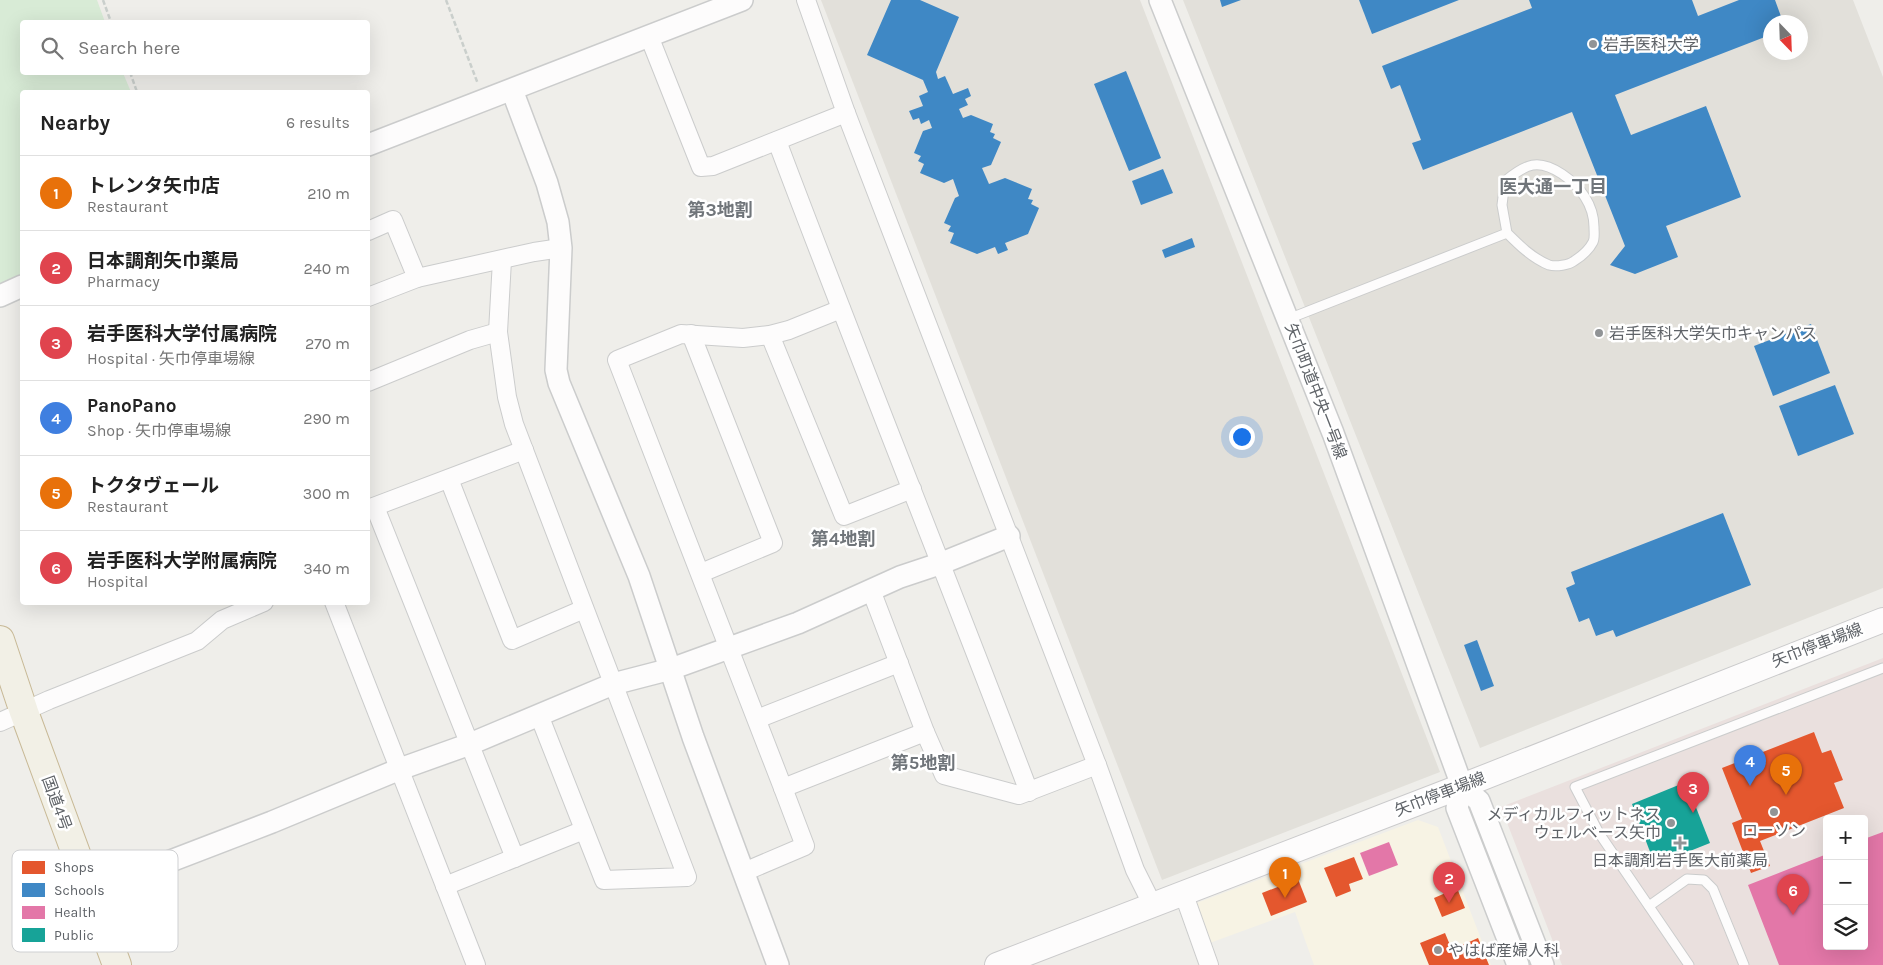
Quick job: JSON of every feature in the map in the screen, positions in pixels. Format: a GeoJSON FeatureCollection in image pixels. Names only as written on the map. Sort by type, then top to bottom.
{"type":"FeatureCollection","features":[{"type":"Feature","properties":{"kind":"highway","name":"国道4号"},"geometry":{"type":"LineString","coordinates":[[0,640],[8,712],[58,850]]}},
{"type":"Feature","properties":{"kind":"highway","name":"国道4号"},"geometry":{"type":"LineString","coordinates":[[8,712],[71,850]]}},
{"type":"Feature","properties":{"kind":"highway","name":"国道4号"},"geometry":{"type":"LineString","coordinates":[[95,952],[100,965]]}},
{"type":"Feature","properties":{"kind":"highway","name":"国道4号"},"geometry":{"type":"LineString","coordinates":[[112,952],[117,965]]}},
{"type":"Feature","properties":{"kind":"main road","name":"矢巾停車場線"},"geometry":{"type":"LineString","coordinates":[[997,965],[1462,786],[1883,620]]}},
{"type":"Feature","properties":{"kind":"street"},"geometry":{"type":"LineString","coordinates":[[370,144],[742,0]]}},
{"type":"Feature","properties":{"kind":"street"},"geometry":{"type":"LineString","coordinates":[[806,0],[846,113],[1097,764],[1134,870],[1152,904]]}},
{"type":"Feature","properties":{"kind":"street","name":"矢巾町道中央一号線"},"geometry":{"type":"LineString","coordinates":[[1160,0],[1333,433],[1462,786],[1479,801],[1544,965]]}},
{"type":"Feature","properties":{"kind":"street"},"geometry":{"type":"LineString","coordinates":[[649,36],[701,167],[713,166],[846,113]]}},
{"type":"Feature","properties":{"kind":"street"},"geometry":{"type":"LineString","coordinates":[[512,90],[547,183],[558,222],[561,248],[556,370],[559,383],[639,576],[693,738],[777,964]]}},
{"type":"Feature","properties":{"kind":"street"},"geometry":{"type":"LineString","coordinates":[[777,141],[841,309],[942,563],[1029,792]]}},
{"type":"Feature","properties":{"kind":"street"},"geometry":{"type":"LineString","coordinates":[[370,230],[393,220],[417,278]]}},
{"type":"Feature","properties":{"kind":"street"},"geometry":{"type":"LineString","coordinates":[[370,296],[417,278],[561,248]]}},
{"type":"Feature","properties":{"kind":"street"},"geometry":{"type":"LineString","coordinates":[[502,260],[498,332],[507,397],[514,424],[687,877],[604,880],[539,715]]}},
{"type":"Feature","properties":{"kind":"street"},"geometry":{"type":"LineString","coordinates":[[0,296],[20,287]]}},
{"type":"Feature","properties":{"kind":"street"},"geometry":{"type":"LineString","coordinates":[[744,872],[804,846],[701,573],[617,360],[681,334],[743,338],[770,334],[789,330],[841,309]]}},
{"type":"Feature","properties":{"kind":"street"},"geometry":{"type":"LineString","coordinates":[[370,381],[470,340],[498,332]]}},
{"type":"Feature","properties":{"kind":"street"},"geometry":{"type":"LineString","coordinates":[[691,334],[772,543],[701,573]]}},
{"type":"Feature","properties":{"kind":"street"},"geometry":{"type":"LineString","coordinates":[[770,334],[844,516],[912,489]]}},
{"type":"Feature","properties":{"kind":"street"},"geometry":{"type":"LineString","coordinates":[[515,858],[470,744],[371,508],[524,450]]}},
{"type":"Feature","properties":{"kind":"street"},"geometry":{"type":"LineString","coordinates":[[448,479],[512,640],[584,609]]}},
{"type":"Feature","properties":{"kind":"street"},"geometry":{"type":"LineString","coordinates":[[178,858],[400,769],[470,744],[613,684],[671,669],[729,649],[798,623],[900,576],[942,563],[1009,536]]}},
{"type":"Feature","properties":{"kind":"street"},"geometry":{"type":"LineString","coordinates":[[871,590],[925,732],[944,775],[1019,796],[1097,764]]}},
{"type":"Feature","properties":{"kind":"street"},"geometry":{"type":"LineString","coordinates":[[8,712],[197,641],[222,620],[257,605]]}},
{"type":"Feature","properties":{"kind":"street"},"geometry":{"type":"LineString","coordinates":[[335,605],[476,965]]}},
{"type":"Feature","properties":{"kind":"street"},"geometry":{"type":"LineString","coordinates":[[757,720],[899,663]]}},
{"type":"Feature","properties":{"kind":"street"},"geometry":{"type":"LineString","coordinates":[[783,788],[925,732]]}},
{"type":"Feature","properties":{"kind":"street","name":"矢巾町道中央一号線"},"geometry":{"type":"LineString","coordinates":[[1462,786],[1457,808],[1518,965]]}},
{"type":"Feature","properties":{"kind":"street"},"geometry":{"type":"LineString","coordinates":[[446,886],[584,830]]}},
{"type":"Feature","properties":{"kind":"street"},"geometry":{"type":"LineString","coordinates":[[1183,892],[1209,965]]}},
{"type":"Feature","properties":{"kind":"lane"},"geometry":{"type":"LineString","coordinates":[[1534,164],[1554,169],[1572,181],[1587,198],[1594,219],[1594,240],[1583,255],[1570,263],[1551,266],[1534,257],[1507,233],[1502,205],[1505,181],[1520,169],[1534,164]]}},
{"type":"Feature","properties":{"kind":"lane"},"geometry":{"type":"LineString","coordinates":[[1288,319],[1507,233]]}},
{"type":"Feature","properties":{"kind":"lane"},"geometry":{"type":"LineString","coordinates":[[1690,965],[1600,833],[1575,787],[1883,668]]}},
{"type":"Feature","properties":{"kind":"lane"},"geometry":{"type":"LineString","coordinates":[[1649,906],[1687,879],[1704,880],[1713,889],[1744,965]]}},
{"type":"Feature","properties":{"kind":"path"},"geometry":{"type":"LineString","coordinates":[[103,0],[110,20]]}},
{"type":"Feature","properties":{"kind":"path"},"geometry":{"type":"LineString","coordinates":[[446,0],[484,99]]}},
{"type":"Feature","properties":{"kind":"path"},"geometry":{"type":"LineString","coordinates":[[131,75],[136,90]]}},
{"type":"Feature","properties":{"kind":"shaded area"},"geometry":{"type":"Polygon","coordinates":[[[821,0],[1140,0],[1440,772],[1162,880],[821,0]]]}},
{"type":"Feature","properties":{"kind":"shaded area","name":"岩手医科大学矢巾キャンパス"},"geometry":{"type":"Polygon","coordinates":[[[1183,0],[1853,0],[1883,77],[1883,588],[1480,748],[1183,0]]]}},
{"type":"Feature","properties":{"kind":"shaded area"},"geometry":{"type":"Polygon","coordinates":[[[1883,658],[1883,965],[1562,965],[1501,807],[1883,658]]]}},
{"type":"Feature","properties":{"kind":"shaded area"},"geometry":{"type":"Polygon","coordinates":[[[1418,820],[1438,827],[1491,965],[1314,965],[1295,912],[1207,944],[1194,904],[1418,820]]]}},
{"type":"Feature","properties":{"kind":"green space"},"geometry":{"type":"Polygon","coordinates":[[[0,0],[97,0],[104,20],[20,20],[20,75],[124,75],[130,90],[20,90],[20,286],[0,295],[0,0]]]}},
{"type":"Feature","properties":{"kind":"building: Shops"},"geometry":{"type":"Polygon","coordinates":[[[1814,732],[1822,753],[1831,750],[1843,780],[1834,783],[1844,808],[1760,841],[1770,866],[1751,873],[1732,823],[1742,819],[1722,768],[1814,732]]]}},
{"type":"Feature","properties":{"kind":"building: Shops"},"geometry":{"type":"Polygon","coordinates":[[[1354,857],[1363,879],[1349,884],[1351,891],[1336,897],[1324,868],[1354,857]]]}},
{"type":"Feature","properties":{"kind":"building: Shops"},"geometry":{"type":"Polygon","coordinates":[[[1298,879],[1307,902],[1271,916],[1262,893],[1298,879]]]}},
{"type":"Feature","properties":{"kind":"building: Shops"},"geometry":{"type":"Polygon","coordinates":[[[1457,888],[1465,908],[1442,917],[1434,898],[1457,888]]]}},
{"type":"Feature","properties":{"kind":"building: Shops","name":"やはば産婦人科"},"geometry":{"type":"Polygon","coordinates":[[[1445,933],[1455,957],[1463,954],[1460,946],[1478,938],[1489,965],[1429,965],[1420,943],[1445,933]]]}},
{"type":"Feature","properties":{"kind":"building: Schools"},"geometry":{"type":"Polygon","coordinates":[[[891,0],[920,0],[959,17],[936,72],[938,79],[945,76],[953,94],[968,88],[971,96],[965,99],[968,105],[959,109],[963,118],[971,115],[993,124],[990,132],[995,134],[993,138],[1001,142],[991,165],[982,168],[989,184],[1005,178],[1032,189],[1028,199],[1033,200],[1031,204],[1039,208],[1028,234],[1005,243],[1008,250],[998,254],[995,247],[977,254],[950,243],[954,233],[948,231],[951,226],[944,223],[955,198],[959,196],[953,179],[944,183],[920,173],[924,164],[918,161],[921,156],[914,153],[923,131],[932,128],[929,120],[921,124],[919,118],[913,120],[909,111],[923,106],[919,96],[928,92],[923,80],[867,55],[891,0]]]}},
{"type":"Feature","properties":{"kind":"building: Schools"},"geometry":{"type":"Polygon","coordinates":[[[1220,0],[1241,0],[1222,7],[1220,0]]]}},
{"type":"Feature","properties":{"kind":"building: Schools"},"geometry":{"type":"Polygon","coordinates":[[[1359,0],[1459,0],[1372,34],[1359,0]]]}},
{"type":"Feature","properties":{"kind":"building: Schools"},"geometry":{"type":"Polygon","coordinates":[[[1529,0],[1692,0],[1698,16],[1739,0],[1775,0],[1780,15],[1763,15],[1763,38],[1615,95],[1631,135],[1706,106],[1741,197],[1666,226],[1678,257],[1635,274],[1610,265],[1625,246],[1572,112],[1423,170],[1412,143],[1421,140],[1400,85],[1391,89],[1382,66],[1532,8],[1529,0]]]}},
{"type":"Feature","properties":{"kind":"building: Schools"},"geometry":{"type":"Polygon","coordinates":[[[1126,71],[1161,158],[1129,171],[1094,84],[1126,71]]]}},
{"type":"Feature","properties":{"kind":"building: Schools"},"geometry":{"type":"Polygon","coordinates":[[[1163,169],[1173,193],[1141,205],[1132,181],[1163,169]]]}},
{"type":"Feature","properties":{"kind":"building: Schools"},"geometry":{"type":"Polygon","coordinates":[[[1192,238],[1195,247],[1165,258],[1162,250],[1192,238]]]}},
{"type":"Feature","properties":{"kind":"building: Schools"},"geometry":{"type":"Polygon","coordinates":[[[1811,324],[1830,373],[1773,396],[1754,346],[1811,324]]]}},
{"type":"Feature","properties":{"kind":"building: Schools"},"geometry":{"type":"Polygon","coordinates":[[[1835,385],[1854,434],[1798,456],[1779,406],[1835,385]]]}},
{"type":"Feature","properties":{"kind":"building: Schools"},"geometry":{"type":"Polygon","coordinates":[[[1723,513],[1751,585],[1616,637],[1613,630],[1596,636],[1589,618],[1579,622],[1566,588],[1575,584],[1571,572],[1723,513]]]}},
{"type":"Feature","properties":{"kind":"building: Schools"},"geometry":{"type":"Polygon","coordinates":[[[1477,640],[1494,686],[1481,691],[1464,645],[1477,640]]]}},
{"type":"Feature","properties":{"kind":"building: Health"},"geometry":{"type":"Polygon","coordinates":[[[1883,832],[1883,965],[1779,965],[1748,885],[1823,856],[1823,950],[1868,950],[1868,838],[1883,832]]]}},
{"type":"Feature","properties":{"kind":"building: Health"},"geometry":{"type":"Polygon","coordinates":[[[1389,842],[1398,865],[1369,876],[1360,853],[1389,842]]]}},
{"type":"Feature","properties":{"kind":"building: Public","name":"メディカルフィットネス ウェルベース矢巾"},"geometry":{"type":"Polygon","coordinates":[[[1686,782],[1710,843],[1655,865],[1632,804],[1686,782]]]}},
{"type":"Feature","properties":{"kind":"place","name":"岩手医科大学"},"geometry":{"type":"Point","coordinates":[1593,44]}},
{"type":"Feature","properties":{"kind":"place","name":"岩手医科大学矢巾キャンパス"},"geometry":{"type":"Point","coordinates":[1599,333]}},
{"type":"Feature","properties":{"kind":"place","name":"PanoPano"},"geometry":{"type":"Point","coordinates":[1750,786]}},
{"type":"Feature","properties":{"kind":"place","name":"トクタヴェール"},"geometry":{"type":"Point","coordinates":[1786,795]}},
{"type":"Feature","properties":{"kind":"place","name":"ローソン"},"geometry":{"type":"Point","coordinates":[1774,812]}},
{"type":"Feature","properties":{"kind":"place","name":"岩手医科大学付属病院"},"geometry":{"type":"Point","coordinates":[1693,813]}},
{"type":"Feature","properties":{"kind":"place","name":"メディカルフィットネス ウェルベース矢巾"},"geometry":{"type":"Point","coordinates":[1671,823]}},
{"type":"Feature","properties":{"kind":"place","name":"日本調剤岩手医大前薬局"},"geometry":{"type":"Point","coordinates":[1680,843]}},
{"type":"Feature","properties":{"kind":"place","name":"トレンタ矢巾店"},"geometry":{"type":"Point","coordinates":[1285,898]}},
{"type":"Feature","properties":{"kind":"place","name":"日本調剤矢巾薬局"},"geometry":{"type":"Point","coordinates":[1449,903]}},
{"type":"Feature","properties":{"kind":"place","name":"岩手医科大学附属病院"},"geometry":{"type":"Point","coordinates":[1793,915]}},
{"type":"Feature","properties":{"kind":"place","name":"やはば産婦人科"},"geometry":{"type":"Point","coordinates":[1438,950]}},
{"type":"Feature","properties":{"kind":"district","name":"医大通一丁目"},"geometry":{"type":"Point","coordinates":[1553,187]}},
{"type":"Feature","properties":{"kind":"district","name":"第3地割"},"geometry":{"type":"Point","coordinates":[720,210]}},
{"type":"Feature","properties":{"kind":"district","name":"第4地割"},"geometry":{"type":"Point","coordinates":[843,539]}},
{"type":"Feature","properties":{"kind":"district","name":"第5地割"},"geometry":{"type":"Point","coordinates":[923,763]}}]}
